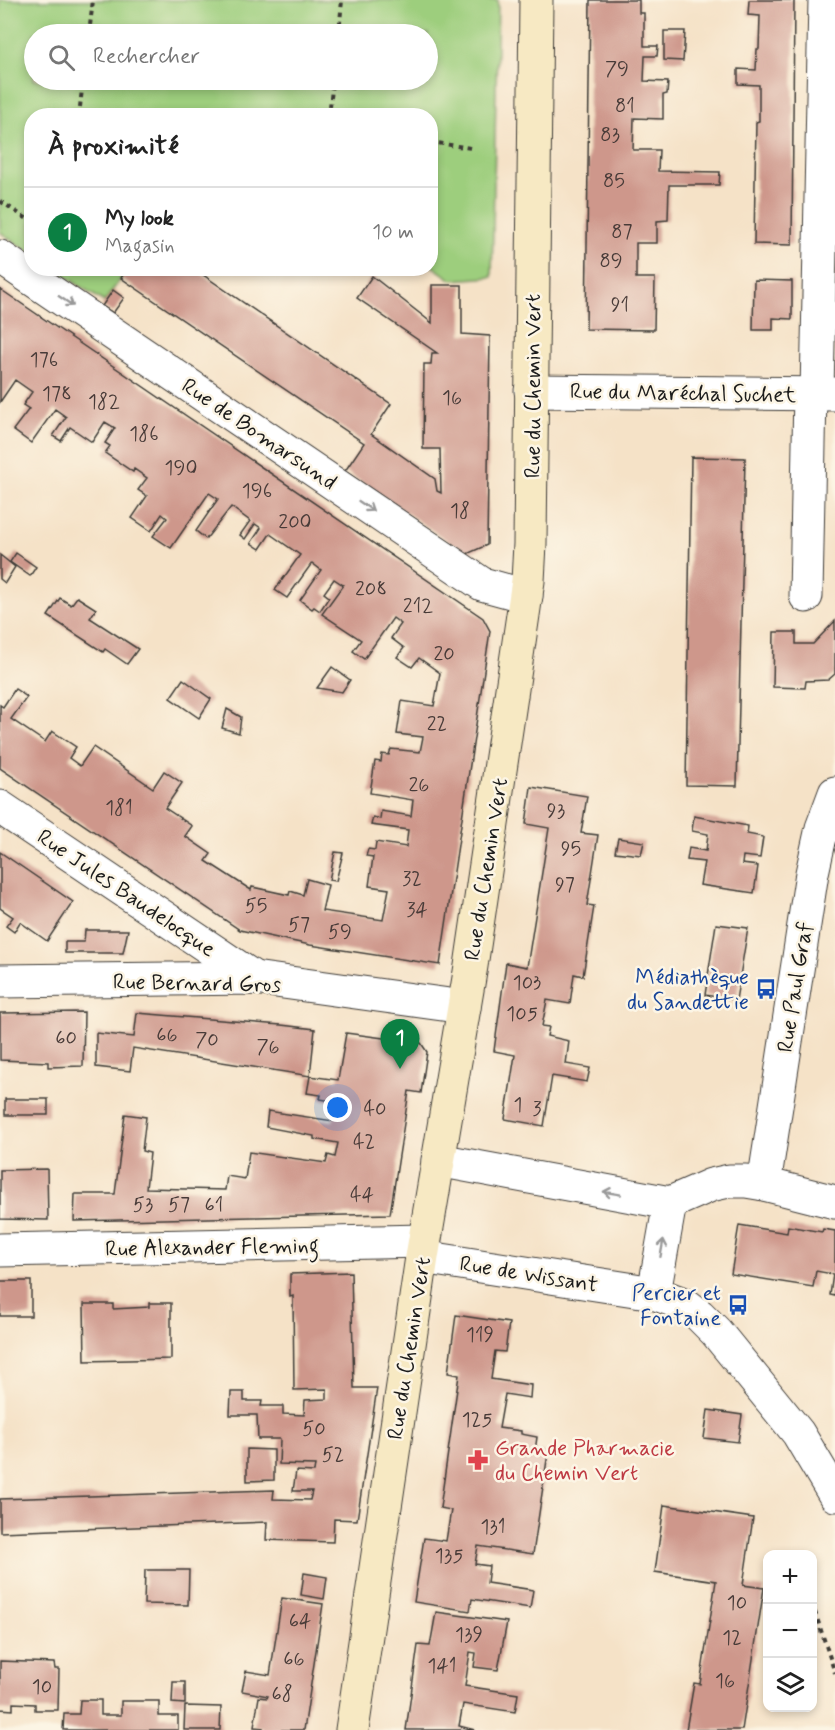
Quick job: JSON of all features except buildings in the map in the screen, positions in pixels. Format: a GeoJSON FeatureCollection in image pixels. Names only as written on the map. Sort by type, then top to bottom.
{"type":"FeatureCollection","features":[{"type":"Feature","properties":{"kind":"street","name":"Rue du Chemin Vert"},"geometry":{"type":"LineString","coordinates":[[352,1730],[423,1249],[464,1007],[526,596],[530,544],[536,0]]}},
{"type":"Feature","properties":{"kind":"street"},"geometry":{"type":"LineString","coordinates":[[806,596],[821,393],[825,0]]}},
{"type":"Feature","properties":{"kind":"street","name":"Rue de Bomarsund"},"geometry":{"type":"LineString","coordinates":[[0,257],[24,273]]}},
{"type":"Feature","properties":{"kind":"street","name":"Rue de Bomarsund"},"geometry":{"type":"LineString","coordinates":[[28,276],[475,580],[497,590],[526,596]]}},
{"type":"Feature","properties":{"kind":"street","name":"Rue du Maréchal Suchet"},"geometry":{"type":"LineString","coordinates":[[531,391],[821,393]]}},
{"type":"Feature","properties":{"kind":"street","name":"Rue Paul Graf"},"geometry":{"type":"LineString","coordinates":[[765,1184],[812,873],[822,828],[835,793]]}},
{"type":"Feature","properties":{"kind":"street","name":"Rue Jules Baudelocque"},"geometry":{"type":"LineString","coordinates":[[0,807],[254,978]]}},
{"type":"Feature","properties":{"kind":"street","name":"Rue Bernard Gros"},"geometry":{"type":"LineString","coordinates":[[0,981],[254,978],[464,1007]]}},
{"type":"Feature","properties":{"kind":"street"},"geometry":{"type":"LineString","coordinates":[[438,1160],[670,1203],[696,1190],[720,1183],[746,1181],[835,1202]]}},
{"type":"Feature","properties":{"kind":"street"},"geometry":{"type":"LineString","coordinates":[[654,1293],[670,1203]]}},
{"type":"Feature","properties":{"kind":"street","name":"Rue Alexander Fleming"},"geometry":{"type":"LineString","coordinates":[[0,1250],[423,1249]]}},
{"type":"Feature","properties":{"kind":"street","name":"Rue de Wissant"},"geometry":{"type":"LineString","coordinates":[[423,1249],[654,1293],[686,1305],[716,1332],[798,1433],[835,1495]]}},
{"type":"Feature","properties":{"kind":"path"},"geometry":{"type":"LineString","coordinates":[[90,24],[93,0]]}},
{"type":"Feature","properties":{"kind":"path"},"geometry":{"type":"LineString","coordinates":[[340,24],[342,0]]}},
{"type":"Feature","properties":{"kind":"path"},"geometry":{"type":"LineString","coordinates":[[80,108],[82,90]]}},
{"type":"Feature","properties":{"kind":"path"},"geometry":{"type":"LineString","coordinates":[[330,108],[332,90]]}},
{"type":"Feature","properties":{"kind":"path"},"geometry":{"type":"LineString","coordinates":[[438,143],[471,148]]}},
{"type":"Feature","properties":{"kind":"path"},"geometry":{"type":"LineString","coordinates":[[0,201],[24,217]]}},
{"type":"Feature","properties":{"kind":"path"},"geometry":{"type":"LineString","coordinates":[[817,1617],[835,1673]]}},
{"type":"Feature","properties":{"kind":"green space"},"geometry":{"type":"Polygon","coordinates":[[[0,0],[498,0],[492,277],[452,280],[438,270],[438,108],[24,108],[24,248],[0,232],[0,0]]]}},
{"type":"Feature","properties":{"kind":"green space"},"geometry":{"type":"Polygon","coordinates":[[[65,276],[123,276],[104,302],[65,276]]]}},
{"type":"Feature","properties":{"kind":"place","name":"Médiathèque du Sandettie"},"geometry":{"type":"Point","coordinates":[766,989]}},
{"type":"Feature","properties":{"kind":"place","name":"My look"},"geometry":{"type":"Point","coordinates":[400,1069]}},
{"type":"Feature","properties":{"kind":"place","name":"Percier et Fontaine"},"geometry":{"type":"Point","coordinates":[738,1305]}},
{"type":"Feature","properties":{"kind":"place","name":"Grande Pharmacie du Chemin Vert"},"geometry":{"type":"Point","coordinates":[478,1460]}}]}
